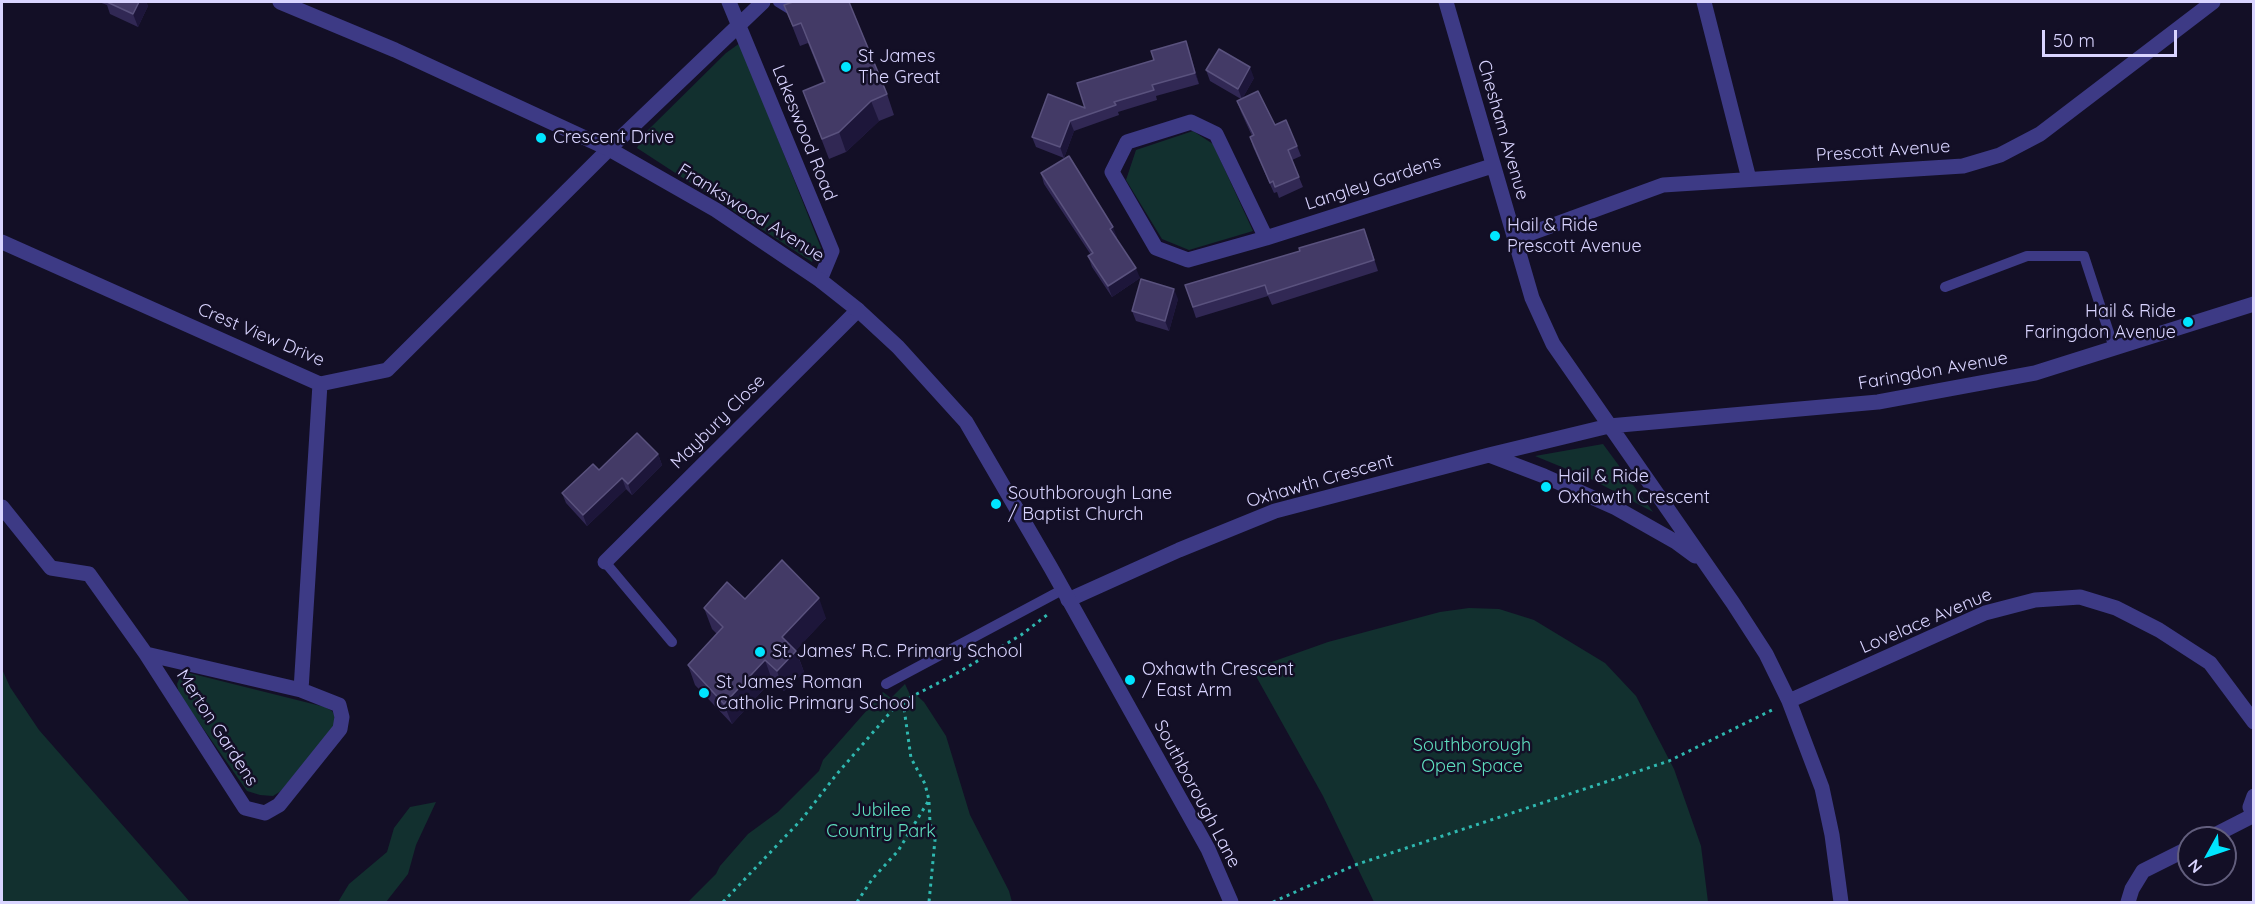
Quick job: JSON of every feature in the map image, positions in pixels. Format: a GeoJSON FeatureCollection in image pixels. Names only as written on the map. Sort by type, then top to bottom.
{"type":"FeatureCollection","features":[{"type":"Feature","properties":{"kind":"street","name":"Frankswood Avenue"},"geometry":{"type":"LineString","coordinates":[[280,2],[395,50],[609,149],[716,210],[820,280],[858,310],[898,347],[966,422]]}},
{"type":"Feature","properties":{"kind":"street","name":"Lakeswood Road"},"geometry":{"type":"LineString","coordinates":[[729,2],[831,251],[820,280]]}},
{"type":"Feature","properties":{"kind":"street"},"geometry":{"type":"LineString","coordinates":[[609,149],[763,2]]}},
{"type":"Feature","properties":{"kind":"street","name":"Chesham Avenue"},"geometry":{"type":"LineString","coordinates":[[1446,2],[1532,298],[1552,344],[1609,426]]}},
{"type":"Feature","properties":{"kind":"street"},"geometry":{"type":"LineString","coordinates":[[1704,2],[1749,179]]}},
{"type":"Feature","properties":{"kind":"street","name":"Prescott Avenue"},"geometry":{"type":"LineString","coordinates":[[1515,239],[1663,185],[1963,166],[2000,156],[2040,134],[2213,2]]}},
{"type":"Feature","properties":{"kind":"street","name":"Langley Gardens"},"geometry":{"type":"LineString","coordinates":[[1266,238],[1216,134],[1191,122],[1127,142],[1112,172],[1156,248],[1188,260],[1266,238],[1492,166]]}},
{"type":"Feature","properties":{"kind":"street","name":"Crest View Drive"},"geometry":{"type":"LineString","coordinates":[[2,242],[320,384],[387,370],[609,149]]}},
{"type":"Feature","properties":{"kind":"street","name":"Faringdon Avenue"},"geometry":{"type":"LineString","coordinates":[[1609,426],[1878,402],[2035,373],[2253,304]]}},
{"type":"Feature","properties":{"kind":"street","name":"Maybury Close"},"geometry":{"type":"LineString","coordinates":[[605,562],[858,310]]}},
{"type":"Feature","properties":{"kind":"street"},"geometry":{"type":"LineString","coordinates":[[301,690],[320,384]]}},
{"type":"Feature","properties":{"kind":"street","name":"Southborough Lane"},"geometry":{"type":"LineString","coordinates":[[966,422],[1208,849],[1231,903]]}},
{"type":"Feature","properties":{"kind":"street"},"geometry":{"type":"LineString","coordinates":[[1609,426],[1707,565],[1766,654],[1789,701],[1822,788],[1832,834],[1841,903]]}},
{"type":"Feature","properties":{"kind":"street","name":"Oxhawth Crescent"},"geometry":{"type":"LineString","coordinates":[[1065,595],[1275,511],[1609,426]]}},
{"type":"Feature","properties":{"kind":"street"},"geometry":{"type":"LineString","coordinates":[[1489,455],[1544,476],[1616,508],[1676,542],[1707,565]]}},
{"type":"Feature","properties":{"kind":"street","name":"Merton Gardens"},"geometry":{"type":"LineString","coordinates":[[2,507],[51,568],[89,574],[146,654],[245,808],[265,813],[279,805],[340,729],[342,717],[339,705],[301,690],[146,654]]}},
{"type":"Feature","properties":{"kind":"street","name":"Lovelace Avenue"},"geometry":{"type":"LineString","coordinates":[[1789,701],[1985,613],[2035,600],[2080,597],[2116,608],[2159,630],[2210,663],[2253,722]]}},
{"type":"Feature","properties":{"kind":"street"},"geometry":{"type":"LineString","coordinates":[[2234,826],[2253,817],[2250,807],[2253,796]]}},
{"type":"Feature","properties":{"kind":"street"},"geometry":{"type":"LineString","coordinates":[[2128,903],[2132,889],[2143,872],[2177,854]]}},
{"type":"Feature","properties":{"kind":"lane"},"geometry":{"type":"LineString","coordinates":[[778,2],[797,13],[806,9]]}},
{"type":"Feature","properties":{"kind":"lane"},"geometry":{"type":"LineString","coordinates":[[1945,287],[2027,256],[2084,256],[2114,348]]}},
{"type":"Feature","properties":{"kind":"lane"},"geometry":{"type":"LineString","coordinates":[[605,562],[672,642]]}},
{"type":"Feature","properties":{"kind":"lane"},"geometry":{"type":"LineString","coordinates":[[886,684],[1065,595]]}},
{"type":"Feature","properties":{"kind":"path"},"geometry":{"type":"LineString","coordinates":[[723,903],[802,819],[836,775],[903,701],[954,675],[1021,635],[1065,595]]}},
{"type":"Feature","properties":{"kind":"path"},"geometry":{"type":"LineString","coordinates":[[903,701],[911,758],[925,784],[929,800],[930,823],[935,840],[929,903]]}},
{"type":"Feature","properties":{"kind":"path"},"geometry":{"type":"LineString","coordinates":[[1273,903],[1355,865],[1669,761],[1789,701]]}},
{"type":"Feature","properties":{"kind":"path"},"geometry":{"type":"LineString","coordinates":[[856,903],[873,878],[898,851],[929,800]]}},
{"type":"Feature","properties":{"kind":"green space"},"geometry":{"type":"Polygon","coordinates":[[[740,43],[821,248],[812,262],[637,148],[644,134],[726,53],[740,43]]]}},
{"type":"Feature","properties":{"kind":"green space"},"geometry":{"type":"Polygon","coordinates":[[[1193,131],[1213,144],[1253,231],[1189,250],[1162,239],[1126,180],[1136,150],[1193,131]]]}},
{"type":"Feature","properties":{"kind":"green space"},"geometry":{"type":"Polygon","coordinates":[[[1603,444],[1653,512],[1591,479],[1535,456],[1603,444]]]}},
{"type":"Feature","properties":{"kind":"green space","name":"Southborough Open Space"},"geometry":{"type":"Polygon","coordinates":[[[1469,608],[1499,609],[1534,620],[1605,663],[1636,696],[1674,769],[1701,846],[1708,902],[1374,902],[1323,796],[1252,669],[1328,642],[1440,612],[1469,608]]]}},
{"type":"Feature","properties":{"kind":"green space"},"geometry":{"type":"Polygon","coordinates":[[[2,669],[10,687],[39,730],[190,902],[2,902],[2,669]]]}},
{"type":"Feature","properties":{"kind":"green space"},"geometry":{"type":"Polygon","coordinates":[[[189,673],[325,707],[332,711],[336,724],[281,791],[273,796],[247,791],[179,694],[177,684],[181,675],[189,673]]]}},
{"type":"Feature","properties":{"kind":"green space","name":"Jubilee Country Park"},"geometry":{"type":"Polygon","coordinates":[[[905,684],[911,697],[913,692],[924,702],[946,736],[970,815],[1009,891],[1012,902],[688,902],[716,874],[720,866],[748,834],[778,812],[819,771],[823,760],[883,692],[891,698],[905,684]]]}},
{"type":"Feature","properties":{"kind":"green space"},"geometry":{"type":"Polygon","coordinates":[[[436,802],[416,845],[408,874],[386,902],[338,902],[349,884],[387,852],[394,828],[410,807],[436,802]]]}},
{"type":"Feature","properties":{"kind":"building"},"geometry":{"type":"Polygon","coordinates":[[[107,2],[139,2],[133,14],[107,2]]]}},
{"type":"Feature","properties":{"kind":"building","name":"St James The Great"},"geometry":{"type":"Polygon","coordinates":[[[793,2],[849,2],[887,94],[871,101],[839,132],[822,139],[803,91],[825,82],[801,23],[793,26],[784,5],[793,2]]]}},
{"type":"Feature","properties":{"kind":"building"},"geometry":{"type":"Polygon","coordinates":[[[1186,41],[1195,73],[1152,85],[1154,90],[1114,102],[1116,105],[1070,121],[1060,147],[1032,137],[1048,94],[1085,108],[1077,83],[1154,60],[1151,51],[1186,41]]]}},
{"type":"Feature","properties":{"kind":"building"},"geometry":{"type":"Polygon","coordinates":[[[1219,49],[1250,67],[1238,89],[1206,70],[1219,49]]]}},
{"type":"Feature","properties":{"kind":"building"},"geometry":{"type":"Polygon","coordinates":[[[1258,91],[1275,125],[1286,120],[1297,146],[1288,150],[1299,177],[1275,187],[1273,181],[1270,183],[1250,137],[1254,135],[1237,101],[1258,91]]]}},
{"type":"Feature","properties":{"kind":"building"},"geometry":{"type":"Polygon","coordinates":[[[1069,156],[1113,227],[1110,229],[1136,268],[1108,286],[1088,256],[1093,253],[1041,173],[1069,156]]]}},
{"type":"Feature","properties":{"kind":"building"},"geometry":{"type":"Polygon","coordinates":[[[1364,229],[1374,260],[1268,294],[1265,285],[1193,307],[1185,285],[1300,251],[1299,248],[1364,229]]]}},
{"type":"Feature","properties":{"kind":"building"},"geometry":{"type":"Polygon","coordinates":[[[1141,279],[1174,289],[1165,321],[1132,311],[1141,279]]]}},
{"type":"Feature","properties":{"kind":"building"},"geometry":{"type":"Polygon","coordinates":[[[637,433],[658,454],[628,484],[622,478],[583,515],[562,493],[593,464],[599,470],[637,433]]]}},
{"type":"Feature","properties":{"kind":"building","name":"St. James' R.C. Primary School"},"geometry":{"type":"Polygon","coordinates":[[[782,560],[819,598],[782,637],[796,651],[777,671],[765,660],[724,704],[688,665],[723,627],[704,608],[727,582],[745,599],[782,560]]]}},
{"type":"Feature","properties":{"kind":"place","name":"St James The Great"},"geometry":{"type":"Point","coordinates":[846,67]}},
{"type":"Feature","properties":{"kind":"place","name":"Crescent Drive"},"geometry":{"type":"Point","coordinates":[541,138]}},
{"type":"Feature","properties":{"kind":"place","name":"Hail & Ride Prescott Avenue"},"geometry":{"type":"Point","coordinates":[1495,236]}},
{"type":"Feature","properties":{"kind":"place","name":"Hail & Ride Faringdon Avenue"},"geometry":{"type":"Point","coordinates":[2188,322]}},
{"type":"Feature","properties":{"kind":"place","name":"Hail & Ride Oxhawth Crescent"},"geometry":{"type":"Point","coordinates":[1546,487]}},
{"type":"Feature","properties":{"kind":"place","name":"Southborough Lane / Baptist Church"},"geometry":{"type":"Point","coordinates":[996,504]}},
{"type":"Feature","properties":{"kind":"place","name":"St. James' R.C. Primary School"},"geometry":{"type":"Point","coordinates":[760,652]}},
{"type":"Feature","properties":{"kind":"place","name":"Oxhawth Crescent / East Arm"},"geometry":{"type":"Point","coordinates":[1130,680]}},
{"type":"Feature","properties":{"kind":"place","name":"St James' Roman Catholic Primary School"},"geometry":{"type":"Point","coordinates":[704,693]}}]}
